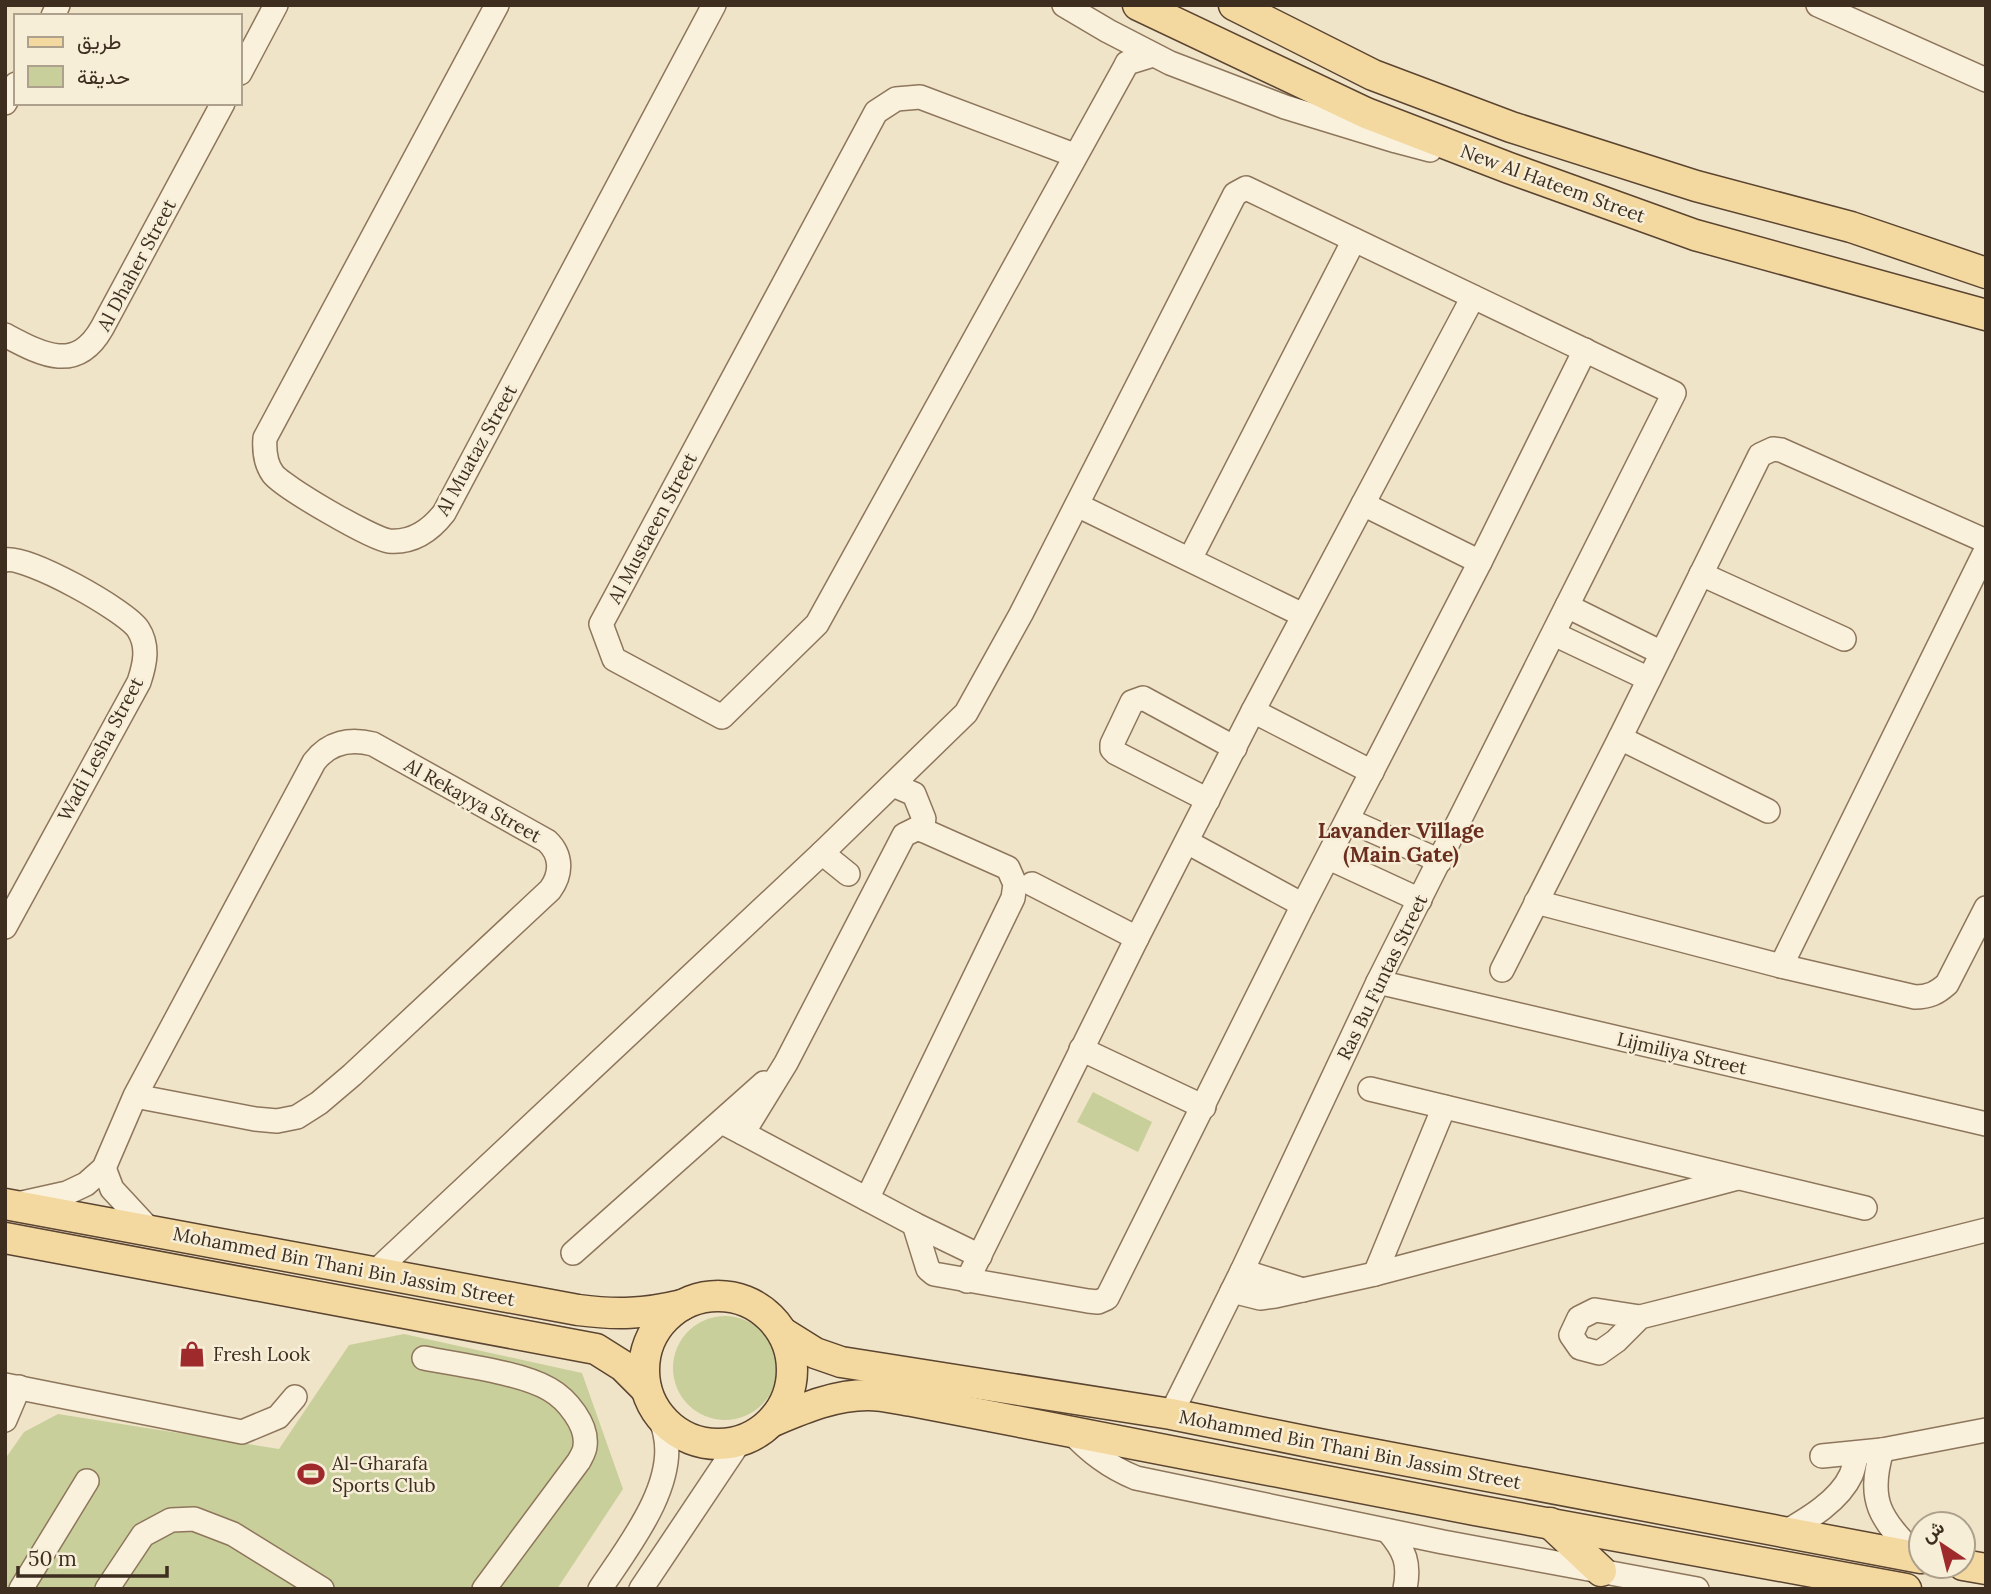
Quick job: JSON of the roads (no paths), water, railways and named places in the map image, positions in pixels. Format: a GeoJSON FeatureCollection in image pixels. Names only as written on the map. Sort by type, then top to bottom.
{"type":"FeatureCollection","features":[{"type":"Feature","properties":{"kind":"main road","name":"New Al Hateem Street"},"geometry":{"type":"LineString","coordinates":[[1138,5],[1366,113],[1509,168],[1695,235],[1986,315]]}},
{"type":"Feature","properties":{"kind":"main road","name":"New Al Hateem Street"},"geometry":{"type":"LineString","coordinates":[[1234,5],[1373,75],[1511,127],[1696,186],[1851,226],[1986,273]]}},
{"type":"Feature","properties":{"kind":"main road","name":"Mohammed Bin Thani Bin Jassim Street"},"geometry":{"type":"LineString","coordinates":[[7,1204],[578,1310],[619,1315],[652,1313],[682,1305]]}},
{"type":"Feature","properties":{"kind":"main road","name":"Mohammed Bin Thani Bin Jassim Street"},"geometry":{"type":"LineString","coordinates":[[5,1238],[596,1349],[623,1366],[652,1401]]}},
{"type":"Feature","properties":{"kind":"main road"},"geometry":{"type":"LineString","coordinates":[[710,1296],[739,1298],[764,1311],[783,1333],[792,1355],[793,1378],[786,1401],[773,1421],[763,1429],[740,1441],[714,1444],[688,1438],[666,1423],[652,1401],[644,1364],[650,1341],[663,1320],[682,1305],[710,1296]]}},
{"type":"Feature","properties":{"kind":"main road","name":"Mohammed Bin Thani Bin Jassim Street"},"geometry":{"type":"LineString","coordinates":[[783,1333],[815,1353],[841,1362],[1171,1414],[1907,1556]]}},
{"type":"Feature","properties":{"kind":"main road","name":"Mohammed Bin Thani Bin Jassim Street"},"geometry":{"type":"LineString","coordinates":[[773,1421],[820,1401],[870,1395],[912,1401],[1550,1523],[1852,1585],[1906,1589]]}},
{"type":"Feature","properties":{"kind":"main road"},"geometry":{"type":"LineString","coordinates":[[1550,1523],[1601,1571]]}},
{"type":"Feature","properties":{"kind":"street"},"geometry":{"type":"LineString","coordinates":[[242,69],[276,5]]}},
{"type":"Feature","properties":{"kind":"street","name":"Al Muataz Street"},"geometry":{"type":"LineString","coordinates":[[496,5],[265,438],[266,460],[278,480],[379,539],[400,541],[421,535],[444,513],[714,5]]}},
{"type":"Feature","properties":{"kind":"street"},"geometry":{"type":"LineString","coordinates":[[1063,5],[1153,55],[1285,107],[1396,141],[1509,168]]}},
{"type":"Feature","properties":{"kind":"street"},"geometry":{"type":"LineString","coordinates":[[1266,5],[1317,31],[1373,75]]}},
{"type":"Feature","properties":{"kind":"street"},"geometry":{"type":"LineString","coordinates":[[1818,5],[1986,80]]}},
{"type":"Feature","properties":{"kind":"street"},"geometry":{"type":"LineString","coordinates":[[1108,32],[1127,63],[1153,55]]}},
{"type":"Feature","properties":{"kind":"street","name":"Al Mustaeen Street"},"geometry":{"type":"LineString","coordinates":[[1074,155],[920,97],[896,99],[876,112],[601,624],[614,659],[722,717],[817,624],[1127,63]]}},
{"type":"Feature","properties":{"kind":"street"},"geometry":{"type":"LineString","coordinates":[[5,103],[14,87]]}},
{"type":"Feature","properties":{"kind":"street","name":"Al Dhaher Street"},"geometry":{"type":"LineString","coordinates":[[5,335],[44,355],[54,357],[74,355],[91,344],[222,105]]}},
{"type":"Feature","properties":{"kind":"street"},"geometry":{"type":"LineString","coordinates":[[375,1272],[822,853],[966,713],[1021,614],[1235,194],[1246,188],[1585,350],[1107,1298],[1098,1302],[1088,1301],[942,1277],[928,1269],[914,1224]]}},
{"type":"Feature","properties":{"kind":"street"},"geometry":{"type":"LineString","coordinates":[[1190,559],[1354,240]]}},
{"type":"Feature","properties":{"kind":"street"},"geometry":{"type":"LineString","coordinates":[[967,1281],[1081,1049],[1253,711],[1473,297]]}},
{"type":"Feature","properties":{"kind":"street","name":"Ras Bu Funtas Street"},"geometry":{"type":"LineString","coordinates":[[1171,1414],[1378,982],[1674,393],[1585,350]]}},
{"type":"Feature","properties":{"kind":"street"},"geometry":{"type":"LineString","coordinates":[[1502,970],[1760,455],[1773,449],[1781,450],[1986,541]]}},
{"type":"Feature","properties":{"kind":"street"},"geometry":{"type":"LineString","coordinates":[[1363,503],[1480,562]]}},
{"type":"Feature","properties":{"kind":"street"},"geometry":{"type":"LineString","coordinates":[[1077,505],[1303,615]]}},
{"type":"Feature","properties":{"kind":"street"},"geometry":{"type":"LineString","coordinates":[[1781,966],[1986,550]]}},
{"type":"Feature","properties":{"kind":"street","name":"Wadi Lesha Street"},"geometry":{"type":"LineString","coordinates":[[5,560],[18,559],[36,566],[118,611],[138,630],[144,641],[145,653],[139,681],[5,927]]}},
{"type":"Feature","properties":{"kind":"street"},"geometry":{"type":"LineString","coordinates":[[1701,574],[1844,639]]}},
{"type":"Feature","properties":{"kind":"street"},"geometry":{"type":"LineString","coordinates":[[1567,606],[1662,653]]}},
{"type":"Feature","properties":{"kind":"street"},"geometry":{"type":"LineString","coordinates":[[1554,634],[1649,680]]}},
{"type":"Feature","properties":{"kind":"street"},"geometry":{"type":"LineString","coordinates":[[1208,800],[1116,753],[1112,748],[1132,702],[1143,698],[1235,748]]}},
{"type":"Feature","properties":{"kind":"street"},"geometry":{"type":"LineString","coordinates":[[1253,711],[1372,772]]}},
{"type":"Feature","properties":{"kind":"street"},"geometry":{"type":"LineString","coordinates":[[1620,738],[1768,811]]}},
{"type":"Feature","properties":{"kind":"street","name":"Al Rekayya Street"},"geometry":{"type":"LineString","coordinates":[[104,1168],[135,1096],[314,762],[326,750],[349,741],[373,744],[547,841],[555,848],[559,867],[550,890],[352,1075],[306,1112],[287,1119],[266,1120],[135,1096]]}},
{"type":"Feature","properties":{"kind":"street"},"geometry":{"type":"LineString","coordinates":[[893,785],[914,794],[924,819],[921,830]]}},
{"type":"Feature","properties":{"kind":"street"},"geometry":{"type":"LineString","coordinates":[[1348,820],[1440,861]]}},
{"type":"Feature","properties":{"kind":"street"},"geometry":{"type":"LineString","coordinates":[[743,1133],[786,1063],[904,835],[918,828],[1008,868],[1015,884],[1013,898],[867,1199]]}},
{"type":"Feature","properties":{"kind":"street"},"geometry":{"type":"LineString","coordinates":[[1187,842],[1303,905]]}},
{"type":"Feature","properties":{"kind":"street"},"geometry":{"type":"LineString","coordinates":[[822,853],[848,874]]}},
{"type":"Feature","properties":{"kind":"street"},"geometry":{"type":"LineString","coordinates":[[1329,858],[1420,900]]}},
{"type":"Feature","properties":{"kind":"street"},"geometry":{"type":"LineString","coordinates":[[1032,884],[1137,938]]}},
{"type":"Feature","properties":{"kind":"street"},"geometry":{"type":"LineString","coordinates":[[1536,902],[1915,998],[1927,997],[1947,984],[1986,908]]}},
{"type":"Feature","properties":{"kind":"street","name":"Lijmiliya Street"},"geometry":{"type":"LineString","coordinates":[[1378,982],[1986,1125]]}},
{"type":"Feature","properties":{"kind":"street"},"geometry":{"type":"LineString","coordinates":[[1081,1049],[1204,1107]]}},
{"type":"Feature","properties":{"kind":"street"},"geometry":{"type":"LineString","coordinates":[[573,1253],[786,1063]]}},
{"type":"Feature","properties":{"kind":"street"},"geometry":{"type":"LineString","coordinates":[[1370,1089],[1865,1208]]}},
{"type":"Feature","properties":{"kind":"street"},"geometry":{"type":"LineString","coordinates":[[1375,1274],[1444,1107]]}},
{"type":"Feature","properties":{"kind":"street"},"geometry":{"type":"LineString","coordinates":[[722,1122],[980,1256]]}},
{"type":"Feature","properties":{"kind":"street"},"geometry":{"type":"LineString","coordinates":[[7,1204],[45,1200],[67,1193],[86,1184],[104,1168],[112,1189],[150,1230]]}},
{"type":"Feature","properties":{"kind":"street"},"geometry":{"type":"LineString","coordinates":[[1237,1281],[1260,1298],[1303,1290],[1375,1274],[1738,1178]]}},
{"type":"Feature","properties":{"kind":"street"},"geometry":{"type":"LineString","coordinates":[[1640,1317],[1986,1230]]}},
{"type":"Feature","properties":{"kind":"street"},"geometry":{"type":"LineString","coordinates":[[424,1358],[509,1375],[550,1389],[572,1409],[583,1429],[585,1446],[579,1461],[484,1589]]}},
{"type":"Feature","properties":{"kind":"street"},"geometry":{"type":"LineString","coordinates":[[5,1420],[12,1386],[242,1432],[278,1417],[295,1398]]}},
{"type":"Feature","properties":{"kind":"street"},"geometry":{"type":"LineString","coordinates":[[600,1589],[647,1516],[660,1489],[665,1467],[666,1436],[652,1401]]}},
{"type":"Feature","properties":{"kind":"street"},"geometry":{"type":"LineString","coordinates":[[1822,1456],[1882,1450],[1986,1430]]}},
{"type":"Feature","properties":{"kind":"street"},"geometry":{"type":"LineString","coordinates":[[1070,1431],[1112,1468],[1136,1478],[1388,1531],[1601,1571],[1648,1584],[1697,1589]]}},
{"type":"Feature","properties":{"kind":"street"},"geometry":{"type":"LineString","coordinates":[[641,1589],[740,1441]]}},
{"type":"Feature","properties":{"kind":"street"},"geometry":{"type":"LineString","coordinates":[[1882,1450],[1875,1474],[1874,1490],[1893,1531],[1907,1546]]}},
{"type":"Feature","properties":{"kind":"street"},"geometry":{"type":"LineString","coordinates":[[1784,1533],[1804,1522],[1838,1493],[1851,1475],[1857,1453]]}},
{"type":"Feature","properties":{"kind":"street"},"geometry":{"type":"LineString","coordinates":[[21,1589],[87,1481]]}},
{"type":"Feature","properties":{"kind":"street"},"geometry":{"type":"LineString","coordinates":[[107,1589],[143,1535],[171,1520],[194,1519],[233,1534],[321,1589]]}},
{"type":"Feature","properties":{"kind":"street"},"geometry":{"type":"LineString","coordinates":[[1388,1531],[1402,1548],[1407,1579]]}},
{"type":"Feature","properties":{"kind":"street"},"geometry":{"type":"LineString","coordinates":[[1407,1579],[1422,1554],[1443,1542]]}},
{"type":"Feature","properties":{"kind":"place","name":"Fresh Look"},"geometry":{"type":"Point","coordinates":[192,1354]}},
{"type":"Feature","properties":{"kind":"place","name":"Al-Gharafa Sports Club"},"geometry":{"type":"Point","coordinates":[311,1474]}},
{"type":"Feature","properties":{"kind":"district","name":"Lavander Village (Main Gate)"},"geometry":{"type":"Point","coordinates":[1401,843]}}]}
